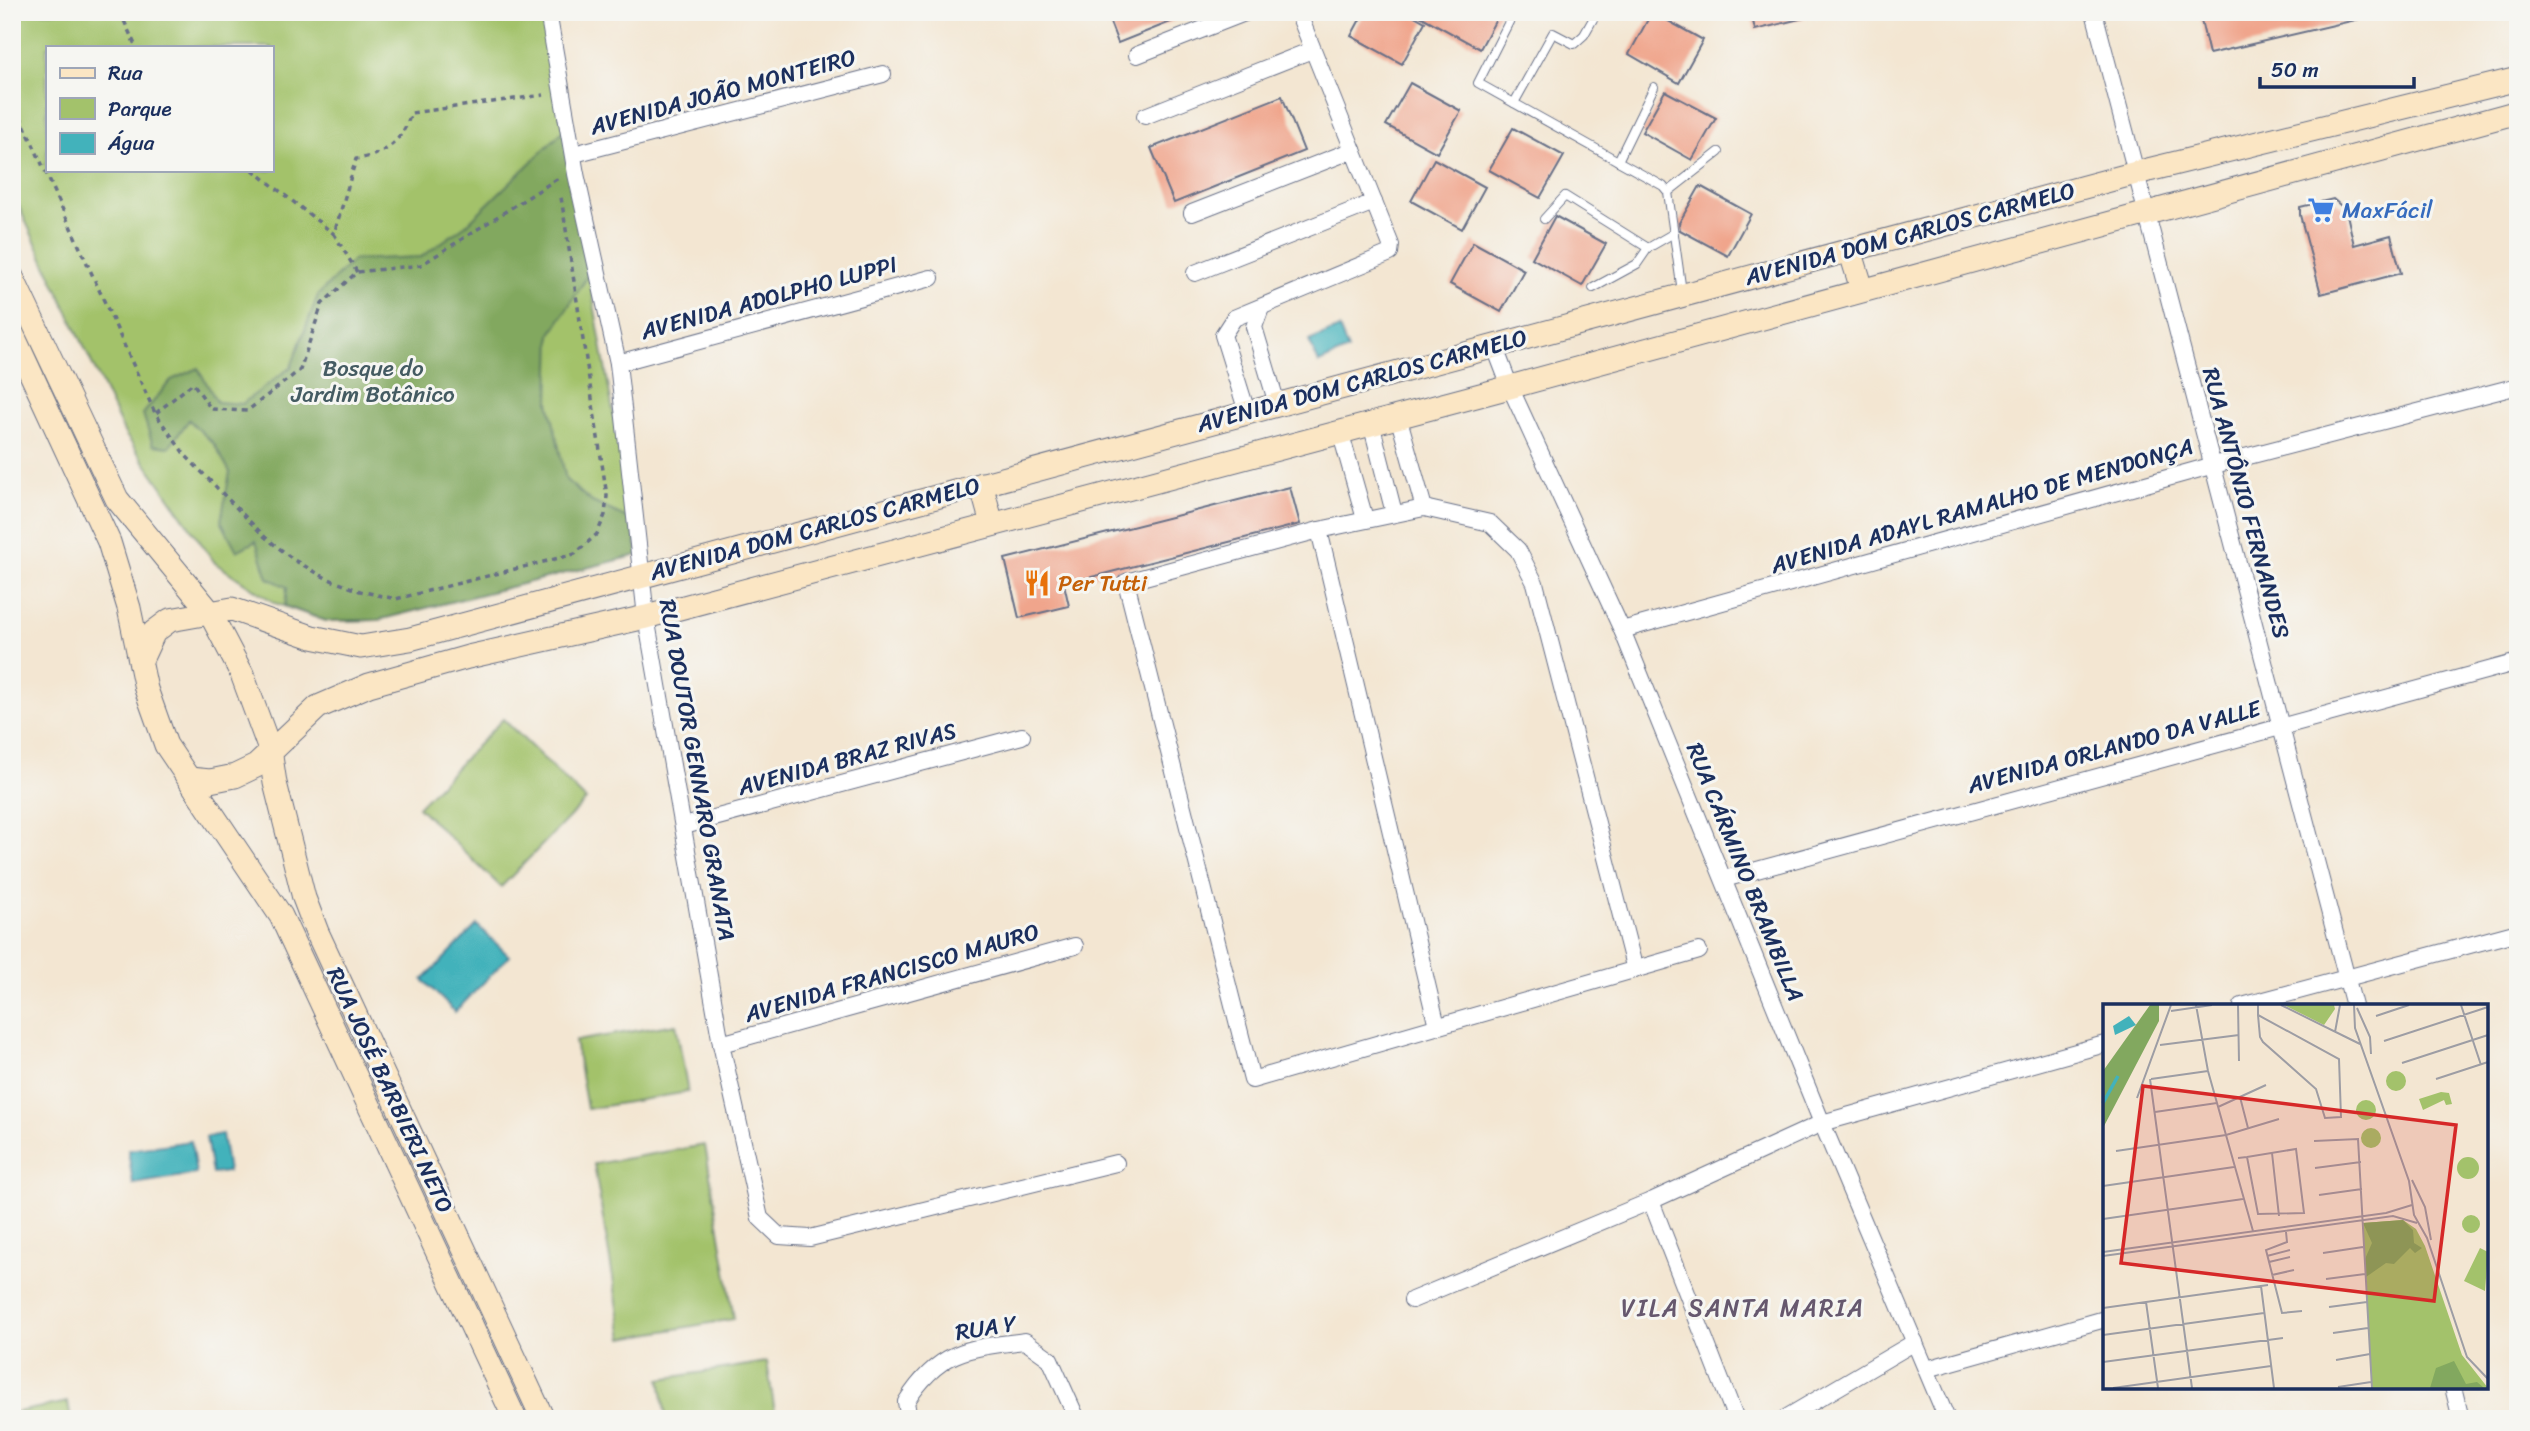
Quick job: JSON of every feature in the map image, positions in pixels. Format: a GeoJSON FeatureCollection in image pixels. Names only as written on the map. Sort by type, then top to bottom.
{"type":"FeatureCollection","features":[{"type":"Feature","properties":{"kind":"street","name":"RUA DOUTOR GENNARO GRANATA"},"geometry":{"type":"LineString","coordinates":[[548,12],[576,174],[618,363],[646,617],[721,1044],[760,1218],[779,1236],[810,1238],[1116,1163]]}},
{"type":"Feature","properties":{"kind":"street"},"geometry":{"type":"LineString","coordinates":[[1137,55],[1247,12]]}},
{"type":"Feature","properties":{"kind":"street"},"geometry":{"type":"LineString","coordinates":[[1247,412],[1223,335],[1234,318],[1390,253],[1391,245],[1298,12]]}},
{"type":"Feature","properties":{"kind":"street","name":"RUA ANTÔNIO FERNANDES"},"geometry":{"type":"LineString","coordinates":[[2094,12],[2354,1004]]}},
{"type":"Feature","properties":{"kind":"street"},"geometry":{"type":"LineString","coordinates":[[1145,116],[1312,50]]}},
{"type":"Feature","properties":{"kind":"street","name":"AVENIDA JOÃO MONTEIRO"},"geometry":{"type":"LineString","coordinates":[[574,154],[883,74]]}},
{"type":"Feature","properties":{"kind":"street","name":"AVENIDA DOM CARLOS CARMELO"},"geometry":{"type":"LineString","coordinates":[[141,660],[154,632],[170,620],[232,609],[312,637],[361,647],[410,639],[2136,173],[2518,79]]}},
{"type":"Feature","properties":{"kind":"street","name":"AVENIDA DOM CARLOS CARMELO"},"geometry":{"type":"LineString","coordinates":[[190,779],[211,781],[235,776],[256,766],[318,707],[369,685],[468,657],[646,617],[1510,387],[2518,112]]}},
{"type":"Feature","properties":{"kind":"street"},"geometry":{"type":"LineString","coordinates":[[1192,214],[1353,150]]}},
{"type":"Feature","properties":{"kind":"street"},"geometry":{"type":"LineString","coordinates":[[1195,274],[1374,202]]}},
{"type":"Feature","properties":{"kind":"street"},"geometry":{"type":"LineString","coordinates":[[1850,250],[1862,289]]}},
{"type":"Feature","properties":{"kind":"street"},"geometry":{"type":"LineString","coordinates":[[12,277],[117,499],[209,611]]}},
{"type":"Feature","properties":{"kind":"street","name":"AVENIDA ADOLPHO LUPPI"},"geometry":{"type":"LineString","coordinates":[[618,363],[931,278]]}},
{"type":"Feature","properties":{"kind":"street"},"geometry":{"type":"LineString","coordinates":[[1261,308],[1254,327],[1277,404]]}},
{"type":"Feature","properties":{"kind":"street"},"geometry":{"type":"LineString","coordinates":[[12,334],[109,542],[141,660]]}},
{"type":"Feature","properties":{"kind":"street","name":"RUA CÁRMINO BRAMBILLA"},"geometry":{"type":"LineString","coordinates":[[1494,345],[1510,387],[1622,630],[1822,1123],[1947,1419]]}},
{"type":"Feature","properties":{"kind":"street","name":"AVENIDA ADAYL RAMALHO DE MENDONÇA"},"geometry":{"type":"LineString","coordinates":[[1622,630],[2214,465],[2518,386]]}},
{"type":"Feature","properties":{"kind":"street"},"geometry":{"type":"LineString","coordinates":[[1398,416],[1424,508]]}},
{"type":"Feature","properties":{"kind":"street"},"geometry":{"type":"LineString","coordinates":[[1370,424],[1394,513]]}},
{"type":"Feature","properties":{"kind":"street"},"geometry":{"type":"LineString","coordinates":[[1340,431],[1364,519]]}},
{"type":"Feature","properties":{"kind":"street"},"geometry":{"type":"LineString","coordinates":[[981,484],[992,524]]}},
{"type":"Feature","properties":{"kind":"street"},"geometry":{"type":"LineString","coordinates":[[1635,970],[1535,583],[1518,550],[1490,523],[1424,508],[1319,530],[1126,582],[1252,1080],[1437,1026],[1635,970],[1699,951]]}},
{"type":"Feature","properties":{"kind":"street"},"geometry":{"type":"LineString","coordinates":[[1319,530],[1437,1026]]}},
{"type":"Feature","properties":{"kind":"street","name":"RUA JOSÉ BARBIERI NETO"},"geometry":{"type":"LineString","coordinates":[[209,611],[242,674],[270,750],[281,809],[304,898],[317,932],[543,1419]]}},
{"type":"Feature","properties":{"kind":"street","name":"RUA JOSÉ BARBIERI NETO"},"geometry":{"type":"LineString","coordinates":[[141,660],[154,717],[166,745],[281,916],[515,1419]]}},
{"type":"Feature","properties":{"kind":"street","name":"AVENIDA ORLANDO DA VALLE"},"geometry":{"type":"LineString","coordinates":[[1724,879],[2518,662]]}},
{"type":"Feature","properties":{"kind":"street","name":"AVENIDA BRAZ RIVAS"},"geometry":{"type":"LineString","coordinates":[[684,825],[1022,736]]}},
{"type":"Feature","properties":{"kind":"street"},"geometry":{"type":"LineString","coordinates":[[2249,1004],[2518,932]]}},
{"type":"Feature","properties":{"kind":"street","name":"AVENIDA FRANCISCO MAURO"},"geometry":{"type":"LineString","coordinates":[[721,1044],[1075,946]]}},
{"type":"Feature","properties":{"kind":"street"},"geometry":{"type":"LineString","coordinates":[[1412,1300],[1651,1201],[1822,1123],[2103,1045]]}},
{"type":"Feature","properties":{"kind":"street"},"geometry":{"type":"LineString","coordinates":[[1651,1201],[1736,1419]]}},
{"type":"Feature","properties":{"kind":"street"},"geometry":{"type":"LineString","coordinates":[[1927,1369],[2103,1321]]}},
{"type":"Feature","properties":{"kind":"street","name":"RUA Y"},"geometry":{"type":"LineString","coordinates":[[909,1419],[906,1402],[921,1378],[945,1358],[1026,1341],[1050,1359],[1077,1419]]}},
{"type":"Feature","properties":{"kind":"street"},"geometry":{"type":"LineString","coordinates":[[1784,1419],[1915,1342]]}},
{"type":"Feature","properties":{"kind":"street"},"geometry":{"type":"LineString","coordinates":[[2454,1389],[2461,1419]]}},
{"type":"Feature","properties":{"kind":"lane"},"geometry":{"type":"LineString","coordinates":[[1514,12],[1478,83],[1663,186],[1668,192],[1683,294]]}},
{"type":"Feature","properties":{"kind":"lane"},"geometry":{"type":"LineString","coordinates":[[1514,103],[1553,33],[1574,44],[1584,35],[1597,12]]}},
{"type":"Feature","properties":{"kind":"lane"},"geometry":{"type":"LineString","coordinates":[[1618,161],[1654,87]]}},
{"type":"Feature","properties":{"kind":"lane"},"geometry":{"type":"LineString","coordinates":[[1668,192],[1718,152]]}},
{"type":"Feature","properties":{"kind":"lane"},"geometry":{"type":"LineString","coordinates":[[1544,219],[1565,196],[1648,248]]}},
{"type":"Feature","properties":{"kind":"lane"},"geometry":{"type":"LineString","coordinates":[[1593,288],[1637,264],[1648,248],[1674,233]]}},
{"type":"Feature","properties":{"kind":"path"},"geometry":{"type":"LineString","coordinates":[[120,12],[136,46]]}},
{"type":"Feature","properties":{"kind":"path"},"geometry":{"type":"LineString","coordinates":[[334,234],[356,159],[390,149],[405,132],[411,113],[544,95],[546,108]]}},
{"type":"Feature","properties":{"kind":"path"},"geometry":{"type":"LineString","coordinates":[[12,98],[155,413],[185,455],[265,537],[293,560],[326,578],[360,591],[396,599],[575,554],[597,534],[605,515],[607,496],[557,178],[421,265],[356,272],[322,304],[300,370],[247,411],[211,409],[193,383],[155,413]]}},
{"type":"Feature","properties":{"kind":"path"},"geometry":{"type":"LineString","coordinates":[[256,172],[334,234],[356,272]]}},
{"type":"Feature","properties":{"kind":"green space","name":"Bosque do Jardim Botânico"},"geometry":{"type":"Polygon","coordinates":[[[12,12],[543,12],[638,555],[378,620],[326,621],[275,603],[215,563],[125,434],[12,192],[12,12]]]}},
{"type":"Feature","properties":{"kind":"green space"},"geometry":{"type":"Polygon","coordinates":[[[564,130],[589,274],[551,334],[549,402],[566,480],[592,502],[632,520],[638,555],[378,620],[326,621],[285,606],[287,587],[268,578],[256,541],[237,551],[221,521],[230,472],[214,444],[189,420],[169,447],[153,445],[143,414],[171,380],[198,368],[217,402],[242,404],[291,367],[318,295],[353,260],[421,257],[466,225],[564,130]]]}},
{"type":"Feature","properties":{"kind":"green space"},"geometry":{"type":"Polygon","coordinates":[[[503,719],[586,800],[501,887],[418,807],[503,719]]]}},
{"type":"Feature","properties":{"kind":"green space"},"geometry":{"type":"Polygon","coordinates":[[[676,1024],[688,1092],[587,1109],[575,1041],[676,1024]]]}},
{"type":"Feature","properties":{"kind":"green space"},"geometry":{"type":"Polygon","coordinates":[[[705,1145],[734,1319],[623,1338],[594,1164],[705,1145]]]}},
{"type":"Feature","properties":{"kind":"green space"},"geometry":{"type":"Polygon","coordinates":[[[767,1362],[776,1419],[666,1419],[660,1379],[767,1362]]]}},
{"type":"Feature","properties":{"kind":"green space"},"geometry":{"type":"Polygon","coordinates":[[[68,1402],[71,1419],[12,1419],[12,1413],[68,1402]]]}},
{"type":"Feature","properties":{"kind":"water"},"geometry":{"type":"Polygon","coordinates":[[[1339,328],[1348,350],[1319,363],[1309,341],[1339,328]]]}},
{"type":"Feature","properties":{"kind":"water"},"geometry":{"type":"Polygon","coordinates":[[[477,925],[509,956],[455,1012],[423,980],[477,925]]]}},
{"type":"Feature","properties":{"kind":"water"},"geometry":{"type":"Polygon","coordinates":[[[222,1134],[228,1172],[212,1174],[206,1137],[222,1134]]]}},
{"type":"Feature","properties":{"kind":"water"},"geometry":{"type":"Polygon","coordinates":[[[191,1141],[196,1174],[133,1184],[128,1150],[191,1141]]]}},
{"type":"Feature","properties":{"kind":"building"},"geometry":{"type":"Polygon","coordinates":[[[1106,12],[1193,12],[1193,13],[1118,43],[1106,12]]]}},
{"type":"Feature","properties":{"kind":"building"},"geometry":{"type":"Polygon","coordinates":[[[1364,12],[1407,12],[1425,22],[1402,64],[1351,36],[1364,12]]]}},
{"type":"Feature","properties":{"kind":"building"},"geometry":{"type":"Polygon","coordinates":[[[1413,12],[1500,12],[1480,49],[1413,12]]]}},
{"type":"Feature","properties":{"kind":"building"},"geometry":{"type":"Polygon","coordinates":[[[1652,12],[1703,40],[1679,83],[1629,54],[1652,12]]]}},
{"type":"Feature","properties":{"kind":"building"},"geometry":{"type":"Polygon","coordinates":[[[1751,12],[1803,12],[1804,18],[1755,30],[1751,12]]]}},
{"type":"Feature","properties":{"kind":"building"},"geometry":{"type":"Polygon","coordinates":[[[2199,12],[2363,12],[2364,18],[2209,54],[2199,12]]]}},
{"type":"Feature","properties":{"kind":"building"},"geometry":{"type":"Polygon","coordinates":[[[1410,83],[1461,111],[1437,153],[1386,125],[1410,83]]]}},
{"type":"Feature","properties":{"kind":"building"},"geometry":{"type":"Polygon","coordinates":[[[1665,91],[1716,118],[1692,160],[1642,132],[1665,91]]]}},
{"type":"Feature","properties":{"kind":"building"},"geometry":{"type":"Polygon","coordinates":[[[1282,96],[1304,151],[1174,203],[1151,148],[1282,96]]]}},
{"type":"Feature","properties":{"kind":"building"},"geometry":{"type":"Polygon","coordinates":[[[1513,128],[1564,156],[1540,198],[1489,170],[1513,128]]]}},
{"type":"Feature","properties":{"kind":"building"},"geometry":{"type":"Polygon","coordinates":[[[1434,159],[1485,187],[1462,229],[1411,201],[1434,159]]]}},
{"type":"Feature","properties":{"kind":"building"},"geometry":{"type":"Polygon","coordinates":[[[1700,186],[1751,214],[1728,256],[1680,230],[1679,223],[1700,186]]]}},
{"type":"Feature","properties":{"kind":"building"},"geometry":{"type":"Polygon","coordinates":[[[2333,199],[2346,210],[2354,245],[2391,235],[2401,273],[2321,294],[2300,207],[2333,199]]]}},
{"type":"Feature","properties":{"kind":"building"},"geometry":{"type":"Polygon","coordinates":[[[1555,216],[1606,244],[1582,286],[1532,258],[1555,216]]]}},
{"type":"Feature","properties":{"kind":"building"},"geometry":{"type":"Polygon","coordinates":[[[1473,242],[1524,270],[1501,312],[1450,284],[1473,242]]]}},
{"type":"Feature","properties":{"kind":"building"},"geometry":{"type":"Polygon","coordinates":[[[1290,487],[1300,524],[1064,584],[1069,606],[1019,618],[1005,559],[1290,487]]]}},
{"type":"Feature","properties":{"kind":"place","name":"MaxFácil"},"geometry":{"type":"Point","coordinates":[2321,210]}},
{"type":"Feature","properties":{"kind":"place","name":"Per Tutti"},"geometry":{"type":"Point","coordinates":[1037,583]}},
{"type":"Feature","properties":{"kind":"district","name":"VILA SANTA MARIA"},"geometry":{"type":"Point","coordinates":[1743,1308]}}]}
